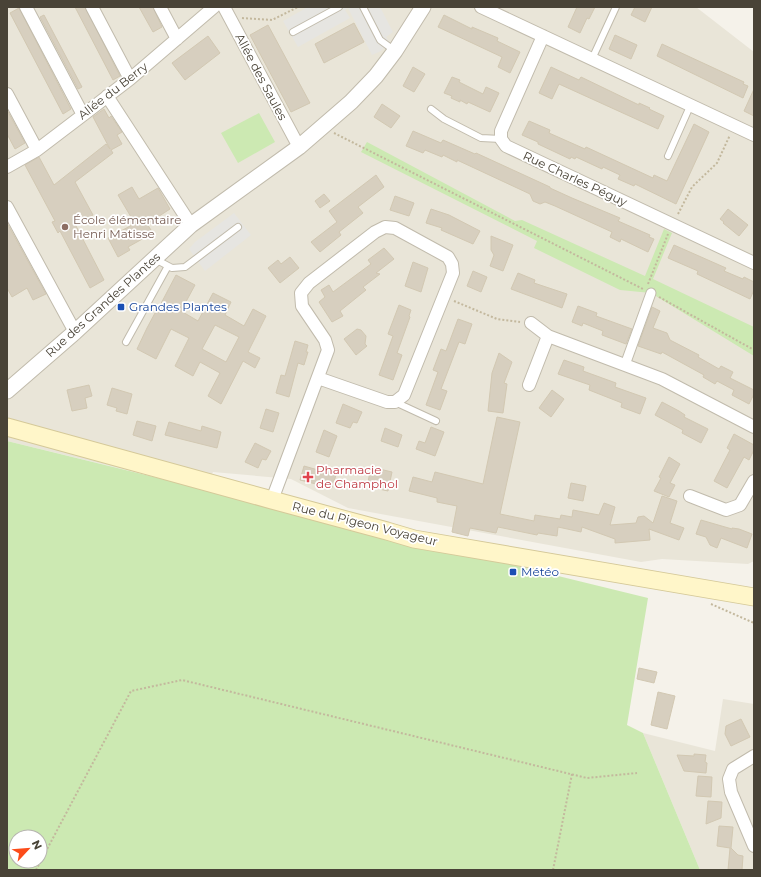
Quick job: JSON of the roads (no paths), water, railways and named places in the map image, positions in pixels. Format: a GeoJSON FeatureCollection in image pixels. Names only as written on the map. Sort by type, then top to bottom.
{"type":"FeatureCollection","features":[{"type":"Feature","properties":{"kind":"main road","name":"Rue du Pigeon Voyageur"},"geometry":{"type":"LineString","coordinates":[[7,427],[414,539],[754,597]]}},
{"type":"Feature","properties":{"kind":"street"},"geometry":{"type":"LineString","coordinates":[[26,7],[83,115]]}},
{"type":"Feature","properties":{"kind":"street"},"geometry":{"type":"LineString","coordinates":[[92,7],[130,79]]}},
{"type":"Feature","properties":{"kind":"street"},"geometry":{"type":"LineString","coordinates":[[160,7],[177,39]]}},
{"type":"Feature","properties":{"kind":"street","name":"Allée du Berry"},"geometry":{"type":"LineString","coordinates":[[7,167],[37,150],[130,79],[214,7]]}},
{"type":"Feature","properties":{"kind":"street","name":"Rue des Grandes Plantes"},"geometry":{"type":"LineString","coordinates":[[7,391],[75,332],[191,225],[299,147],[351,102],[376,76],[423,7]]}},
{"type":"Feature","properties":{"kind":"street"},"geometry":{"type":"LineString","coordinates":[[481,7],[754,134]]}},
{"type":"Feature","properties":{"kind":"street","name":"Allée des Saules"},"geometry":{"type":"LineString","coordinates":[[227,12],[299,147]]}},
{"type":"Feature","properties":{"kind":"street"},"geometry":{"type":"LineString","coordinates":[[501,139],[501,131],[544,36]]}},
{"type":"Feature","properties":{"kind":"street"},"geometry":{"type":"LineString","coordinates":[[7,94],[37,150]]}},
{"type":"Feature","properties":{"kind":"street"},"geometry":{"type":"LineString","coordinates":[[107,96],[191,225]]}},
{"type":"Feature","properties":{"kind":"street","name":"Rue Charles Péguy"},"geometry":{"type":"LineString","coordinates":[[501,139],[506,146],[754,263]]}},
{"type":"Feature","properties":{"kind":"street"},"geometry":{"type":"LineString","coordinates":[[7,207],[75,332]]}},
{"type":"Feature","properties":{"kind":"street"},"geometry":{"type":"LineString","coordinates":[[272,500],[328,350],[325,340],[302,306],[301,293],[309,283],[375,232],[385,227],[395,228],[448,257],[452,264],[453,273],[404,395],[395,402],[387,402],[318,378]]}},
{"type":"Feature","properties":{"kind":"street"},"geometry":{"type":"LineString","coordinates":[[625,365],[651,293]]}},
{"type":"Feature","properties":{"kind":"street"},"geometry":{"type":"LineString","coordinates":[[531,323],[548,336],[662,379],[754,427]]}},
{"type":"Feature","properties":{"kind":"street"},"geometry":{"type":"LineString","coordinates":[[529,385],[548,336]]}},
{"type":"Feature","properties":{"kind":"street"},"geometry":{"type":"LineString","coordinates":[[690,496],[726,510],[740,505],[754,481]]}},
{"type":"Feature","properties":{"kind":"street"},"geometry":{"type":"LineString","coordinates":[[754,756],[733,769],[729,779],[731,792],[754,846]]}},
{"type":"Feature","properties":{"kind":"lane"},"geometry":{"type":"LineString","coordinates":[[293,32],[338,7]]}},
{"type":"Feature","properties":{"kind":"lane"},"geometry":{"type":"LineString","coordinates":[[363,7],[380,40],[394,51]]}},
{"type":"Feature","properties":{"kind":"lane"},"geometry":{"type":"LineString","coordinates":[[592,59],[616,7]]}},
{"type":"Feature","properties":{"kind":"lane"},"geometry":{"type":"LineString","coordinates":[[668,156],[691,104]]}},
{"type":"Feature","properties":{"kind":"lane"},"geometry":{"type":"LineString","coordinates":[[431,109],[444,119],[481,138],[501,139]]}},
{"type":"Feature","properties":{"kind":"lane"},"geometry":{"type":"LineString","coordinates":[[155,258],[172,268],[185,267],[238,227]]}},
{"type":"Feature","properties":{"kind":"lane"},"geometry":{"type":"LineString","coordinates":[[126,342],[168,266]]}},
{"type":"Feature","properties":{"kind":"lane"},"geometry":{"type":"LineString","coordinates":[[395,402],[436,421]]}},
{"type":"Feature","properties":{"kind":"place","name":"École élémentaire Henri Matisse"},"geometry":{"type":"Point","coordinates":[65,227]}},
{"type":"Feature","properties":{"kind":"place","name":"Grandes Plantes"},"geometry":{"type":"Point","coordinates":[121,307]}},
{"type":"Feature","properties":{"kind":"place","name":"Pharmacie de Champhol"},"geometry":{"type":"Point","coordinates":[308,477]}},
{"type":"Feature","properties":{"kind":"place","name":"Météo"},"geometry":{"type":"Point","coordinates":[513,572]}}]}
